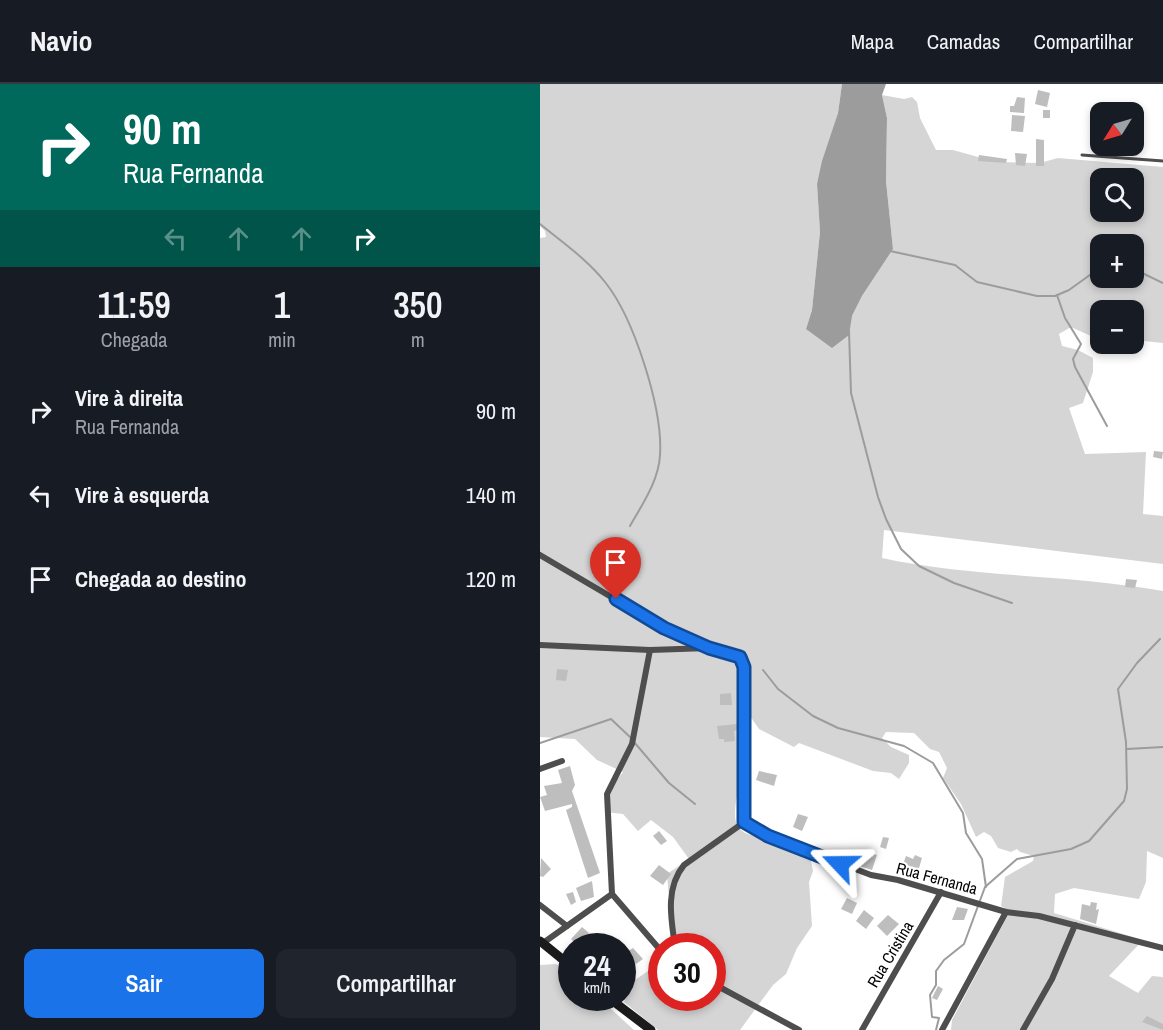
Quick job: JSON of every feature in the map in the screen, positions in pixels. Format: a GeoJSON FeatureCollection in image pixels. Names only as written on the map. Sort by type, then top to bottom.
{"type":"FeatureCollection","features":[{"type":"Feature","properties":{"kind":"street"},"geometry":{"type":"LineString","coordinates":[[540,555],[664,628],[709,648],[740,657],[744,667],[744,822],[684,865],[676,874],[671,893],[674,933]]}},
{"type":"Feature","properties":{"kind":"street"},"geometry":{"type":"LineString","coordinates":[[540,645],[651,650],[709,648]]}},
{"type":"Feature","properties":{"kind":"street"},"geometry":{"type":"LineString","coordinates":[[648,936],[612,894],[607,794],[632,744],[651,650]]}},
{"type":"Feature","properties":{"kind":"street"},"geometry":{"type":"LineString","coordinates":[[540,769],[562,761]]}},
{"type":"Feature","properties":{"kind":"street","name":"Rua Fernanda"},"geometry":{"type":"LineString","coordinates":[[744,822],[768,836],[862,872],[941,892],[1006,912],[1075,925],[1163,948]]}},
{"type":"Feature","properties":{"kind":"street","name":"Rua Cristina"},"geometry":{"type":"LineString","coordinates":[[862,1030],[941,892]]}},
{"type":"Feature","properties":{"kind":"street"},"geometry":{"type":"LineString","coordinates":[[558,956],[541,942],[612,894]]}},
{"type":"Feature","properties":{"kind":"street"},"geometry":{"type":"LineString","coordinates":[[540,905],[567,926]]}},
{"type":"Feature","properties":{"kind":"street"},"geometry":{"type":"LineString","coordinates":[[942,1030],[1006,912]]}},
{"type":"Feature","properties":{"kind":"street"},"geometry":{"type":"LineString","coordinates":[[1023,1030],[1052,979],[1075,925]]}},
{"type":"Feature","properties":{"kind":"street"},"geometry":{"type":"LineString","coordinates":[[726,991],[799,1030]]}},
{"type":"Feature","properties":{"kind":"street"},"geometry":{"type":"LineString","coordinates":[[626,1011],[651,1030]]}},
{"type":"Feature","properties":{"kind":"lane"},"geometry":{"type":"LineString","coordinates":[[1082,155],[1163,161]]}},
{"type":"Feature","properties":{"kind":"shaded area"},"geometry":{"type":"Polygon","coordinates":[[[540,84],[842,84],[838,113],[817,184],[820,232],[812,310],[806,329],[852,316],[862,296],[893,249],[886,181],[887,118],[882,95],[904,99],[912,97],[917,102],[920,118],[936,150],[953,150],[996,162],[1040,163],[1058,158],[1163,167],[1163,343],[1144,341],[1144,300],[1090,300],[1090,336],[1071,327],[1059,334],[1062,346],[1078,350],[1093,358],[1093,372],[1083,403],[1069,408],[1085,454],[1146,452],[1143,514],[1163,516],[1163,564],[884,530],[882,558],[952,569],[1093,581],[1163,591],[1163,858],[1147,851],[1146,882],[1139,899],[1074,888],[1055,894],[1054,913],[1143,940],[1109,976],[1138,993],[1152,976],[1163,977],[1163,1030],[951,1030],[952,1020],[1010,911],[1001,906],[1005,877],[1033,861],[1034,856],[1017,849],[1011,852],[998,848],[991,836],[984,832],[976,837],[961,804],[943,778],[947,768],[939,752],[930,749],[914,733],[886,732],[882,738],[891,747],[909,755],[909,763],[899,779],[891,773],[873,771],[799,743],[794,747],[759,729],[750,716],[736,802],[736,822],[745,833],[794,849],[804,848],[809,851],[813,871],[809,882],[812,926],[797,948],[786,974],[773,985],[740,1030],[658,1030],[635,1011],[636,979],[648,971],[648,1011],[726,1011],[726,933],[672,933],[667,874],[689,859],[673,837],[651,820],[638,831],[623,814],[605,812],[607,792],[623,772],[597,760],[575,739],[540,737],[540,238],[546,237],[545,231],[540,226],[540,84]]]}},
{"type":"Feature","properties":{"kind":"shaded area"},"geometry":{"type":"Polygon","coordinates":[[[842,84],[886,84],[882,95],[887,118],[886,181],[893,249],[862,296],[852,316],[849,335],[832,348],[806,329],[812,310],[820,232],[817,184],[838,113],[842,84]]]}},
{"type":"Feature","properties":{"kind":"shaded area"},"geometry":{"type":"Polygon","coordinates":[[[540,965],[558,965],[558,1011],[613,1011],[634,1030],[540,1030],[540,965]]]}},
{"type":"Feature","properties":{"kind":"building"},"geometry":{"type":"Polygon","coordinates":[[[1038,90],[1050,93],[1047,107],[1035,104],[1038,90]]]}},
{"type":"Feature","properties":{"kind":"building"},"geometry":{"type":"Polygon","coordinates":[[[1017,97],[1025,98],[1024,113],[1010,112],[1010,106],[1014,106],[1017,97]]]}},
{"type":"Feature","properties":{"kind":"building"},"geometry":{"type":"Polygon","coordinates":[[[1043,110],[1050,110],[1050,118],[1043,118],[1043,110]]]}},
{"type":"Feature","properties":{"kind":"building"},"geometry":{"type":"Polygon","coordinates":[[[1012,115],[1025,116],[1023,132],[1011,131],[1012,115]]]}},
{"type":"Feature","properties":{"kind":"building"},"geometry":{"type":"Polygon","coordinates":[[[1036,139],[1044,140],[1044,166],[1036,166],[1036,139]]]}},
{"type":"Feature","properties":{"kind":"building"},"geometry":{"type":"Polygon","coordinates":[[[1015,153],[1027,154],[1025,166],[1016,165],[1015,153]]]}},
{"type":"Feature","properties":{"kind":"building"},"geometry":{"type":"Polygon","coordinates":[[[979,155],[1007,159],[1006,163],[978,161],[979,155]]]}},
{"type":"Feature","properties":{"kind":"building"},"geometry":{"type":"Polygon","coordinates":[[[1154,451],[1163,452],[1162,459],[1153,457],[1154,451]]]}},
{"type":"Feature","properties":{"kind":"building"},"geometry":{"type":"Polygon","coordinates":[[[1126,579],[1137,580],[1135,588],[1125,587],[1126,579]]]}},
{"type":"Feature","properties":{"kind":"building"},"geometry":{"type":"Polygon","coordinates":[[[557,669],[568,670],[566,681],[556,680],[557,669]]]}},
{"type":"Feature","properties":{"kind":"building"},"geometry":{"type":"Polygon","coordinates":[[[731,693],[732,705],[720,705],[720,694],[731,693]]]}},
{"type":"Feature","properties":{"kind":"building"},"geometry":{"type":"Polygon","coordinates":[[[738,724],[738,730],[734,731],[735,741],[724,742],[724,739],[719,739],[717,726],[738,724]]]}},
{"type":"Feature","properties":{"kind":"building"},"geometry":{"type":"Polygon","coordinates":[[[570,766],[575,785],[572,791],[600,873],[588,878],[566,810],[572,807],[572,804],[545,811],[540,797],[547,795],[544,786],[562,783],[558,770],[570,766]]]}},
{"type":"Feature","properties":{"kind":"building"},"geometry":{"type":"Polygon","coordinates":[[[759,771],[777,775],[774,786],[756,780],[759,771]]]}},
{"type":"Feature","properties":{"kind":"building"},"geometry":{"type":"Polygon","coordinates":[[[798,814],[808,817],[802,831],[793,827],[798,814]]]}},
{"type":"Feature","properties":{"kind":"building"},"geometry":{"type":"Polygon","coordinates":[[[659,831],[667,841],[661,845],[653,836],[659,831]]]}},
{"type":"Feature","properties":{"kind":"building"},"geometry":{"type":"Polygon","coordinates":[[[883,837],[889,838],[886,849],[880,847],[883,837]]]}},
{"type":"Feature","properties":{"kind":"building"},"geometry":{"type":"Polygon","coordinates":[[[860,850],[877,855],[872,870],[856,865],[860,850]]]}},
{"type":"Feature","properties":{"kind":"building"},"geometry":{"type":"Polygon","coordinates":[[[915,855],[922,858],[916,878],[900,872],[906,856],[913,859],[915,855]]]}},
{"type":"Feature","properties":{"kind":"building"},"geometry":{"type":"Polygon","coordinates":[[[541,858],[551,869],[543,877],[540,876],[541,858]]]}},
{"type":"Feature","properties":{"kind":"building"},"geometry":{"type":"Polygon","coordinates":[[[659,865],[671,874],[663,885],[650,876],[659,865]]]}},
{"type":"Feature","properties":{"kind":"building"},"geometry":{"type":"Polygon","coordinates":[[[592,881],[594,897],[581,901],[576,888],[592,881]]]}},
{"type":"Feature","properties":{"kind":"building"},"geometry":{"type":"Polygon","coordinates":[[[573,892],[576,902],[571,905],[566,894],[573,892]]]}},
{"type":"Feature","properties":{"kind":"building"},"geometry":{"type":"Polygon","coordinates":[[[847,898],[857,903],[852,914],[841,909],[847,898]]]}},
{"type":"Feature","properties":{"kind":"building"},"geometry":{"type":"Polygon","coordinates":[[[1091,902],[1097,903],[1096,910],[1099,909],[1096,924],[1080,919],[1082,904],[1090,906],[1091,902]]]}},
{"type":"Feature","properties":{"kind":"building"},"geometry":{"type":"Polygon","coordinates":[[[957,907],[968,909],[964,920],[952,920],[957,907]]]}},
{"type":"Feature","properties":{"kind":"building"},"geometry":{"type":"Polygon","coordinates":[[[864,910],[874,918],[866,929],[856,921],[864,910]]]}},
{"type":"Feature","properties":{"kind":"building"},"geometry":{"type":"Polygon","coordinates":[[[888,915],[899,924],[887,936],[877,926],[888,915]]]}},
{"type":"Feature","properties":{"kind":"building"},"geometry":{"type":"Polygon","coordinates":[[[582,927],[589,933],[576,933],[582,927]]]}},
{"type":"Feature","properties":{"kind":"building"},"geometry":{"type":"Polygon","coordinates":[[[636,951],[643,959],[636,964],[636,951]]]}},
{"type":"Feature","properties":{"kind":"building"},"geometry":{"type":"Polygon","coordinates":[[[938,986],[943,989],[937,1000],[932,998],[938,986]]]}},
{"type":"Feature","properties":{"kind":"building"},"geometry":{"type":"Polygon","coordinates":[[[1147,1016],[1163,1024],[1163,1030],[1142,1022],[1147,1016]]]}},
{"type":"Feature","properties":{"kind":"waterway"},"geometry":{"type":"LineString","coordinates":[[540,224],[583,259],[605,282],[616,298],[636,340],[652,390],[660,436],[659,464],[645,501],[630,526]]}},
{"type":"Feature","properties":{"kind":"waterway"},"geometry":{"type":"LineString","coordinates":[[890,251],[955,265],[977,282],[1037,296],[1055,296],[1069,290],[1090,275]]}},
{"type":"Feature","properties":{"kind":"waterway"},"geometry":{"type":"LineString","coordinates":[[1144,274],[1163,283]]}},
{"type":"Feature","properties":{"kind":"waterway"},"geometry":{"type":"LineString","coordinates":[[1057,295],[1065,318],[1081,344],[1073,359],[1075,367],[1107,426]]}},
{"type":"Feature","properties":{"kind":"waterway"},"geometry":{"type":"LineString","coordinates":[[849,331],[851,393],[878,497],[901,549],[919,566],[954,583],[1012,603]]}},
{"type":"Feature","properties":{"kind":"waterway"},"geometry":{"type":"LineString","coordinates":[[936,1030],[939,1018],[932,1017],[930,995],[936,985],[936,971],[944,960],[964,944],[985,887],[1017,859],[1071,849],[1089,841],[1124,801],[1127,789],[1126,742],[1118,689],[1137,663],[1160,639]]}},
{"type":"Feature","properties":{"kind":"waterway"},"geometry":{"type":"LineString","coordinates":[[763,670],[778,689],[813,716],[838,728],[904,746],[933,763],[963,813],[966,833],[982,859],[986,887]]}},
{"type":"Feature","properties":{"kind":"waterway"},"geometry":{"type":"LineString","coordinates":[[540,743],[611,719],[631,738]]}},
{"type":"Feature","properties":{"kind":"waterway"},"geometry":{"type":"LineString","coordinates":[[634,742],[669,783],[695,804]]}},
{"type":"Feature","properties":{"kind":"waterway"},"geometry":{"type":"LineString","coordinates":[[1127,749],[1163,747]]}},
{"type":"Feature","properties":{"kind":"route"},"geometry":{"type":"LineString","coordinates":[[616,599],[664,628],[709,648],[740,657],[744,667],[744,822],[768,836],[840,864]]}}]}
